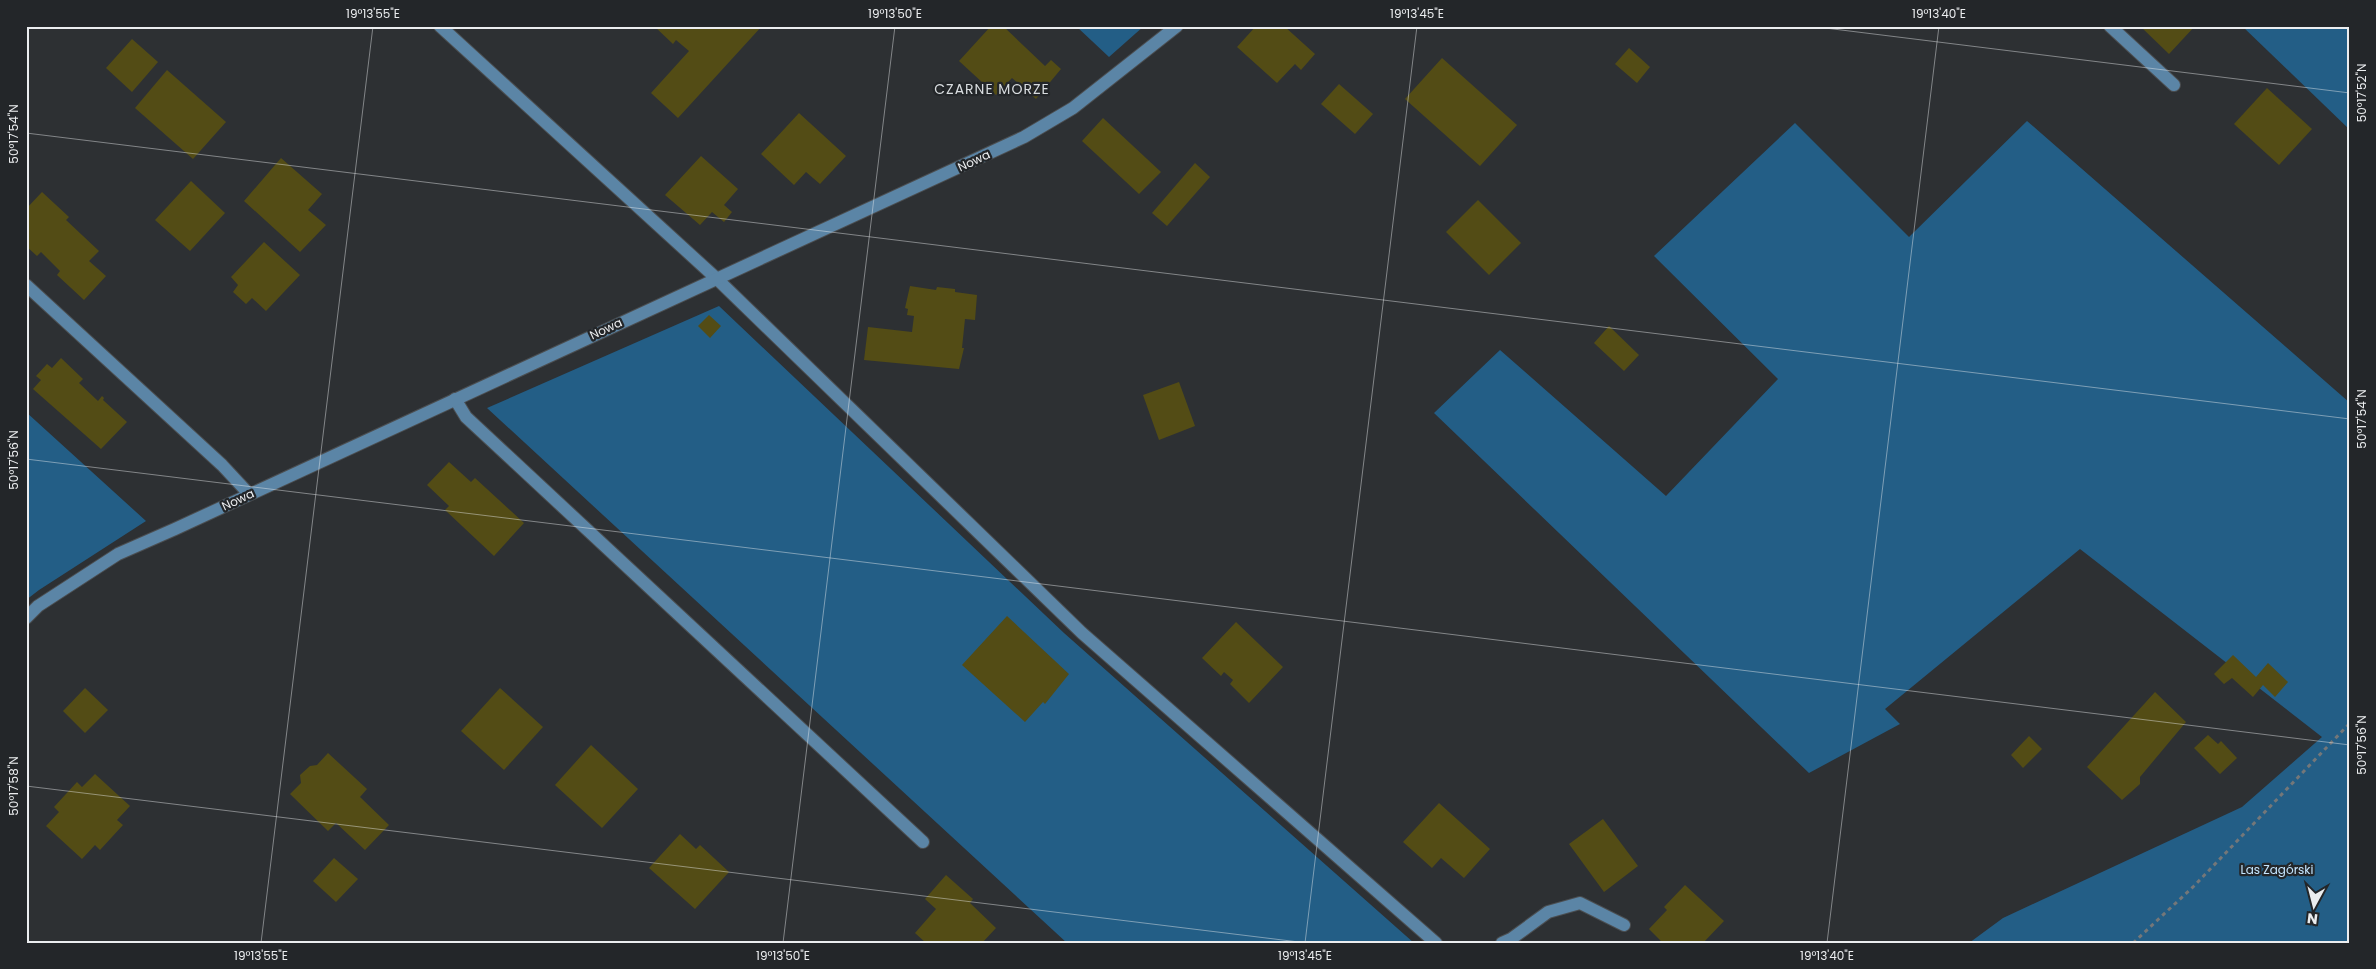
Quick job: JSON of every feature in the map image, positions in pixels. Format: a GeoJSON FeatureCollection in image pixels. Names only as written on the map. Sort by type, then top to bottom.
{"type":"FeatureCollection","features":[{"type":"Feature","properties":{"kind":"street"},"geometry":{"type":"LineString","coordinates":[[440,26],[716,278],[1082,633],[1436,943]]}},
{"type":"Feature","properties":{"kind":"street","name":"Nowa"},"geometry":{"type":"LineString","coordinates":[[26,618],[38,606],[118,554],[1024,137],[1073,108],[1176,26]]}},
{"type":"Feature","properties":{"kind":"street"},"geometry":{"type":"LineString","coordinates":[[2110,26],[2174,85]]}},
{"type":"Feature","properties":{"kind":"street"},"geometry":{"type":"LineString","coordinates":[[26,285],[222,465],[249,494]]}},
{"type":"Feature","properties":{"kind":"street"},"geometry":{"type":"LineString","coordinates":[[455,399],[466,417],[923,842]]}},
{"type":"Feature","properties":{"kind":"street"},"geometry":{"type":"LineString","coordinates":[[1502,943],[1511,939],[1548,912],[1580,903],[1624,925]]}},
{"type":"Feature","properties":{"kind":"path"},"geometry":{"type":"LineString","coordinates":[[2133,943],[2194,886],[2350,723]]}},
{"type":"Feature","properties":{"kind":"green space"},"geometry":{"type":"Polygon","coordinates":[[[1076,26],[1144,26],[1109,57],[1076,26]]]}},
{"type":"Feature","properties":{"kind":"green space"},"geometry":{"type":"Polygon","coordinates":[[[2242,26],[2350,26],[2350,130],[2242,26]]]}},
{"type":"Feature","properties":{"kind":"green space","name":"Las Zagórski"},"geometry":{"type":"Polygon","coordinates":[[[2027,121],[2350,403],[2350,943],[1969,943],[2003,918],[2242,807],[2322,737],[2080,549],[1885,709],[1900,724],[1809,773],[1434,413],[1500,350],[1666,496],[1778,379],[1654,256],[1795,123],[1909,237],[2027,121]]]}},
{"type":"Feature","properties":{"kind":"green space"},"geometry":{"type":"Polygon","coordinates":[[[719,306],[1064,633],[1414,943],[1067,943],[487,408],[719,306]]]}},
{"type":"Feature","properties":{"kind":"green space"},"geometry":{"type":"Polygon","coordinates":[[[26,412],[146,521],[26,600],[26,412]]]}},
{"type":"Feature","properties":{"kind":"building"},"geometry":{"type":"Polygon","coordinates":[[[654,26],[762,26],[678,118],[651,93],[689,51],[676,40],[673,44],[654,26]]]}},
{"type":"Feature","properties":{"kind":"building"},"geometry":{"type":"Polygon","coordinates":[[[991,26],[1003,26],[1045,66],[1051,60],[1061,69],[1036,99],[1012,78],[996,95],[959,61],[991,26]]]}},
{"type":"Feature","properties":{"kind":"building"},"geometry":{"type":"Polygon","coordinates":[[[1256,26],[1284,26],[1315,54],[1301,70],[1295,64],[1277,83],[1237,47],[1256,26]]]}},
{"type":"Feature","properties":{"kind":"building"},"geometry":{"type":"Polygon","coordinates":[[[2140,26],[2195,26],[2169,54],[2140,26]]]}},
{"type":"Feature","properties":{"kind":"building"},"geometry":{"type":"Polygon","coordinates":[[[132,39],[158,62],[132,92],[106,68],[132,39]]]}},
{"type":"Feature","properties":{"kind":"building"},"geometry":{"type":"Polygon","coordinates":[[[1629,48],[1650,67],[1637,83],[1615,64],[1629,48]]]}},
{"type":"Feature","properties":{"kind":"building"},"geometry":{"type":"Polygon","coordinates":[[[1442,58],[1517,125],[1480,166],[1405,99],[1442,58]]]}},
{"type":"Feature","properties":{"kind":"building"},"geometry":{"type":"Polygon","coordinates":[[[167,70],[226,122],[193,159],[135,108],[167,70]]]}},
{"type":"Feature","properties":{"kind":"building"},"geometry":{"type":"Polygon","coordinates":[[[1339,84],[1373,114],[1355,134],[1321,104],[1339,84]]]}},
{"type":"Feature","properties":{"kind":"building"},"geometry":{"type":"Polygon","coordinates":[[[2267,88],[2312,129],[2279,165],[2234,124],[2267,88]]]}},
{"type":"Feature","properties":{"kind":"building"},"geometry":{"type":"Polygon","coordinates":[[[799,113],[846,156],[820,184],[806,172],[794,185],[761,154],[799,113]]]}},
{"type":"Feature","properties":{"kind":"building"},"geometry":{"type":"Polygon","coordinates":[[[1103,118],[1161,172],[1139,194],[1082,141],[1103,118]]]}},
{"type":"Feature","properties":{"kind":"building"},"geometry":{"type":"Polygon","coordinates":[[[701,156],[738,189],[724,205],[732,212],[724,222],[712,212],[700,225],[665,195],[701,156]]]}},
{"type":"Feature","properties":{"kind":"building"},"geometry":{"type":"Polygon","coordinates":[[[281,158],[322,194],[308,210],[326,225],[300,252],[244,201],[281,158]]]}},
{"type":"Feature","properties":{"kind":"building"},"geometry":{"type":"Polygon","coordinates":[[[1195,163],[1210,177],[1167,226],[1152,213],[1195,163]]]}},
{"type":"Feature","properties":{"kind":"building"},"geometry":{"type":"Polygon","coordinates":[[[191,181],[225,213],[190,251],[155,220],[191,181]]]}},
{"type":"Feature","properties":{"kind":"building"},"geometry":{"type":"Polygon","coordinates":[[[42,192],[69,217],[66,220],[99,251],[89,261],[106,276],[84,300],[57,275],[60,271],[41,252],[37,256],[26,246],[26,209],[42,192]]]}},
{"type":"Feature","properties":{"kind":"building"},"geometry":{"type":"Polygon","coordinates":[[[1478,200],[1521,243],[1489,275],[1446,232],[1478,200]]]}},
{"type":"Feature","properties":{"kind":"building"},"geometry":{"type":"Polygon","coordinates":[[[264,242],[300,275],[266,311],[252,298],[246,304],[233,292],[238,285],[231,277],[264,242]]]}},
{"type":"Feature","properties":{"kind":"building"},"geometry":{"type":"Polygon","coordinates":[[[910,286],[936,290],[937,287],[955,289],[955,292],[977,295],[975,320],[965,319],[962,348],[964,348],[959,369],[864,360],[868,327],[912,332],[914,316],[907,315],[908,309],[905,308],[910,286]]]}},
{"type":"Feature","properties":{"kind":"building"},"geometry":{"type":"Polygon","coordinates":[[[709,315],[721,326],[710,338],[698,326],[709,315]]]}},
{"type":"Feature","properties":{"kind":"building"},"geometry":{"type":"Polygon","coordinates":[[[1609,326],[1639,355],[1624,371],[1594,343],[1609,326]]]}},
{"type":"Feature","properties":{"kind":"building"},"geometry":{"type":"Polygon","coordinates":[[[61,358],[83,379],[79,383],[98,401],[102,396],[103,400],[127,422],[101,449],[33,389],[41,380],[36,376],[47,364],[52,368],[61,358]]]}},
{"type":"Feature","properties":{"kind":"building"},"geometry":{"type":"Polygon","coordinates":[[[1179,382],[1195,426],[1159,440],[1143,395],[1179,382]]]}},
{"type":"Feature","properties":{"kind":"building"},"geometry":{"type":"Polygon","coordinates":[[[449,462],[471,482],[475,478],[524,523],[494,556],[445,510],[449,506],[427,485],[449,462]]]}},
{"type":"Feature","properties":{"kind":"building"},"geometry":{"type":"Polygon","coordinates":[[[1007,616],[1069,674],[1045,704],[1043,702],[1025,722],[962,665],[1007,616]]]}},
{"type":"Feature","properties":{"kind":"building"},"geometry":{"type":"Polygon","coordinates":[[[1236,622],[1283,667],[1249,703],[1230,684],[1233,680],[1224,672],[1221,676],[1202,658],[1236,622]]]}},
{"type":"Feature","properties":{"kind":"building"},"geometry":{"type":"Polygon","coordinates":[[[2233,655],[2256,677],[2268,663],[2288,682],[2275,697],[2263,685],[2253,697],[2232,678],[2224,684],[2214,674],[2233,655]]]}},
{"type":"Feature","properties":{"kind":"building"},"geometry":{"type":"Polygon","coordinates":[[[85,688],[108,710],[85,733],[63,711],[85,688]]]}},
{"type":"Feature","properties":{"kind":"building"},"geometry":{"type":"Polygon","coordinates":[[[500,688],[543,727],[504,770],[461,731],[500,688]]]}},
{"type":"Feature","properties":{"kind":"building"},"geometry":{"type":"Polygon","coordinates":[[[2155,692],[2186,722],[2140,777],[2140,784],[2122,800],[2087,767],[2155,692]]]}},
{"type":"Feature","properties":{"kind":"building"},"geometry":{"type":"Polygon","coordinates":[[[2208,735],[2218,744],[2221,741],[2237,758],[2220,774],[2194,748],[2208,735]]]}},
{"type":"Feature","properties":{"kind":"building"},"geometry":{"type":"Polygon","coordinates":[[[2029,736],[2042,749],[2023,768],[2011,755],[2029,736]]]}},
{"type":"Feature","properties":{"kind":"building"},"geometry":{"type":"Polygon","coordinates":[[[591,745],[638,789],[602,828],[555,785],[591,745]]]}},
{"type":"Feature","properties":{"kind":"building"},"geometry":{"type":"Polygon","coordinates":[[[328,753],[367,789],[360,797],[389,825],[365,850],[336,823],[328,831],[290,794],[301,783],[300,775],[310,766],[317,765],[328,753]]]}},
{"type":"Feature","properties":{"kind":"building"},"geometry":{"type":"Polygon","coordinates":[[[95,774],[130,806],[117,820],[123,825],[100,850],[95,845],[82,859],[46,826],[59,812],[54,807],[77,782],[82,787],[95,774]]]}},
{"type":"Feature","properties":{"kind":"building"},"geometry":{"type":"Polygon","coordinates":[[[1439,803],[1490,849],[1464,878],[1441,858],[1432,868],[1403,842],[1439,803]]]}},
{"type":"Feature","properties":{"kind":"building"},"geometry":{"type":"Polygon","coordinates":[[[1603,819],[1638,866],[1604,892],[1569,844],[1603,819]]]}},
{"type":"Feature","properties":{"kind":"building"},"geometry":{"type":"Polygon","coordinates":[[[680,834],[696,849],[700,845],[729,872],[695,909],[649,868],[680,834]]]}},
{"type":"Feature","properties":{"kind":"building"},"geometry":{"type":"Polygon","coordinates":[[[334,858],[358,879],[336,902],[313,881],[334,858]]]}},
{"type":"Feature","properties":{"kind":"building"},"geometry":{"type":"Polygon","coordinates":[[[946,875],[973,899],[970,903],[996,928],[982,943],[926,943],[915,933],[936,909],[925,899],[946,875]]]}},
{"type":"Feature","properties":{"kind":"building"},"geometry":{"type":"Polygon","coordinates":[[[1685,885],[1724,921],[1703,943],[1659,943],[1661,941],[1649,929],[1667,910],[1664,907],[1685,885]]]}},
{"type":"Feature","properties":{"kind":"district","name":"CZARNE MORZE"},"geometry":{"type":"Point","coordinates":[992,89]}}]}
